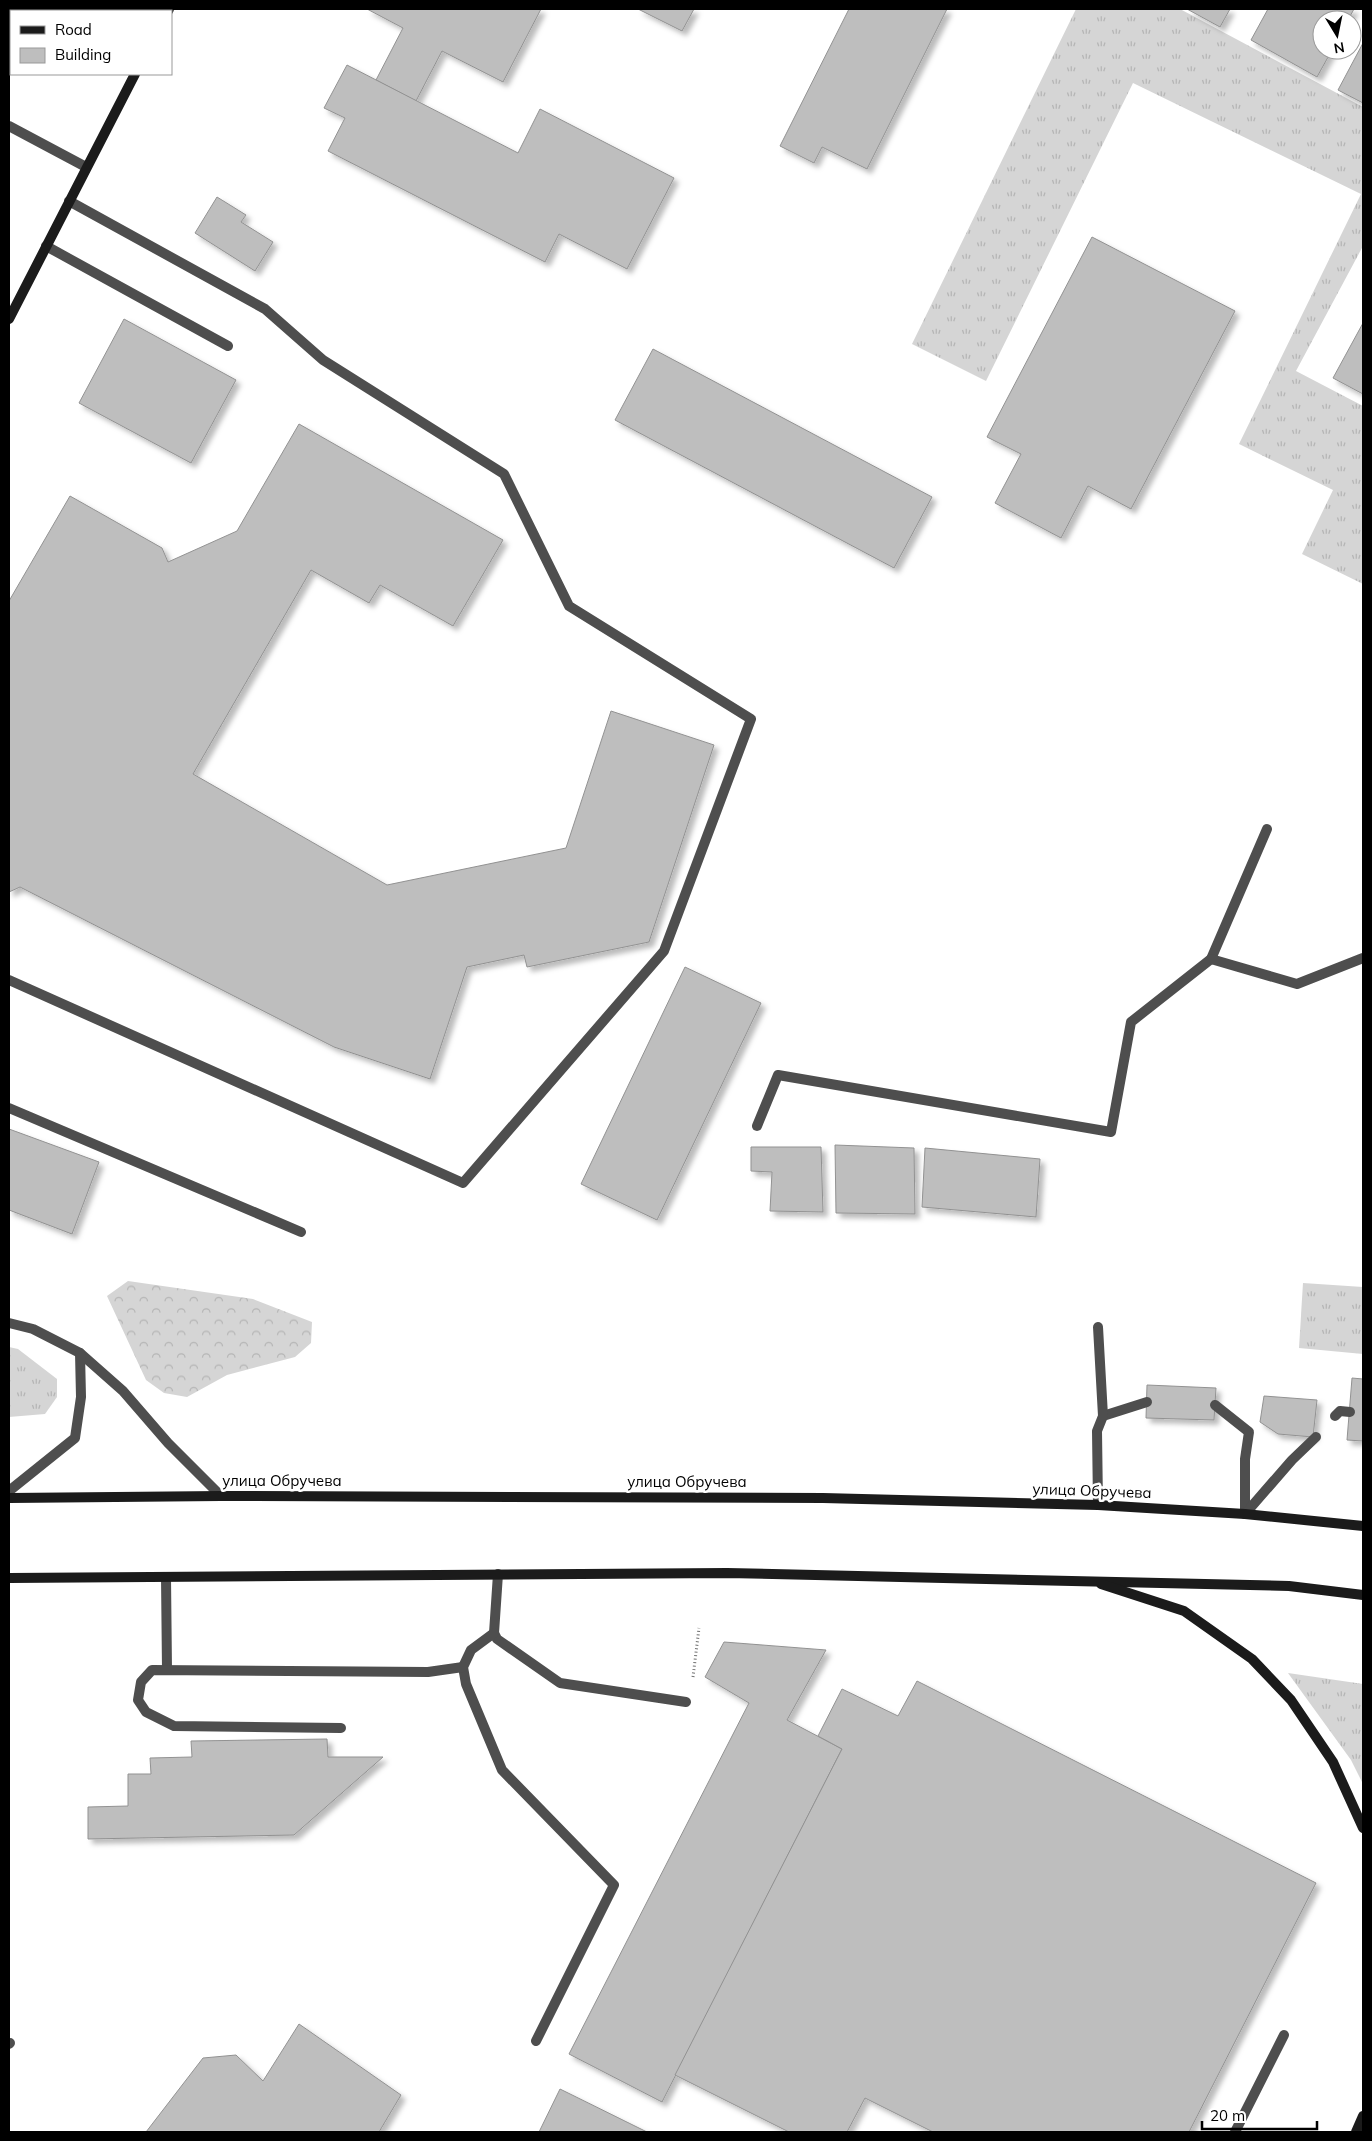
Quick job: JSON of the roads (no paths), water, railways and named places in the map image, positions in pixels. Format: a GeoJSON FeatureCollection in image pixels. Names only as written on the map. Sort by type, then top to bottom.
{"type":"FeatureCollection","features":[{"type":"Feature","properties":{"kind":"main road"},"geometry":{"type":"LineString","coordinates":[[9,319],[134,75]]}},
{"type":"Feature","properties":{"kind":"main road","name":"улица Обручева"},"geometry":{"type":"LineString","coordinates":[[9,1498],[221,1496],[823,1498],[1098,1505],[1245,1514],[1363,1526]]}},
{"type":"Feature","properties":{"kind":"main road"},"geometry":{"type":"LineString","coordinates":[[9,1578],[727,1574],[1289,1586],[1363,1595]]}},
{"type":"Feature","properties":{"kind":"main road"},"geometry":{"type":"LineString","coordinates":[[1091,1581],[1184,1611],[1252,1659],[1290,1700],[1333,1762],[1363,1828]]}},
{"type":"Feature","properties":{"kind":"main road"},"geometry":{"type":"LineString","coordinates":[[1356,2132],[1363,2116]]}},
{"type":"Feature","properties":{"kind":"lane"},"geometry":{"type":"LineString","coordinates":[[9,126],[86,167]]}},
{"type":"Feature","properties":{"kind":"lane"},"geometry":{"type":"LineString","coordinates":[[9,980],[463,1183],[664,951],[751,719],[569,606],[504,474],[323,360],[266,309],[69,201]]}},
{"type":"Feature","properties":{"kind":"lane"},"geometry":{"type":"LineString","coordinates":[[46,246],[228,346]]}},
{"type":"Feature","properties":{"kind":"lane"},"geometry":{"type":"LineString","coordinates":[[757,1126],[778,1075],[1111,1132],[1131,1022],[1211,958],[1267,830]]}},
{"type":"Feature","properties":{"kind":"lane"},"geometry":{"type":"LineString","coordinates":[[1211,958],[1296,984],[1363,958]]}},
{"type":"Feature","properties":{"kind":"lane"},"geometry":{"type":"LineString","coordinates":[[9,1108],[301,1232]]}},
{"type":"Feature","properties":{"kind":"lane"},"geometry":{"type":"LineString","coordinates":[[9,1323],[33,1329],[80,1353],[123,1391],[168,1443],[221,1496]]}},
{"type":"Feature","properties":{"kind":"lane"},"geometry":{"type":"LineString","coordinates":[[1098,1327],[1103,1416],[1097,1430],[1098,1505]]}},
{"type":"Feature","properties":{"kind":"lane"},"geometry":{"type":"LineString","coordinates":[[9,1491],[74,1438],[81,1397],[80,1353]]}},
{"type":"Feature","properties":{"kind":"lane"},"geometry":{"type":"LineString","coordinates":[[1103,1416],[1147,1402]]}},
{"type":"Feature","properties":{"kind":"lane"},"geometry":{"type":"LineString","coordinates":[[1215,1404],[1250,1432],[1245,1459],[1245,1514]]}},
{"type":"Feature","properties":{"kind":"lane"},"geometry":{"type":"LineString","coordinates":[[1335,1416],[1340,1411],[1350,1412]]}},
{"type":"Feature","properties":{"kind":"lane"},"geometry":{"type":"LineString","coordinates":[[1245,1514],[1292,1460],[1316,1437]]}},
{"type":"Feature","properties":{"kind":"lane"},"geometry":{"type":"LineString","coordinates":[[498,1574],[494,1633],[497,1639],[560,1683],[686,1702]]}},
{"type":"Feature","properties":{"kind":"lane"},"geometry":{"type":"LineString","coordinates":[[166,1577],[167,1670]]}},
{"type":"Feature","properties":{"kind":"lane"},"geometry":{"type":"LineString","coordinates":[[494,1633],[471,1650],[463,1667],[466,1684],[502,1770],[614,1885],[536,2041]]}},
{"type":"Feature","properties":{"kind":"lane"},"geometry":{"type":"LineString","coordinates":[[341,1728],[174,1726],[146,1712],[138,1700],[141,1682],[152,1670],[428,1672],[463,1667]]}},
{"type":"Feature","properties":{"kind":"lane"},"geometry":{"type":"LineString","coordinates":[[1235,2132],[1284,2035]]}}]}
